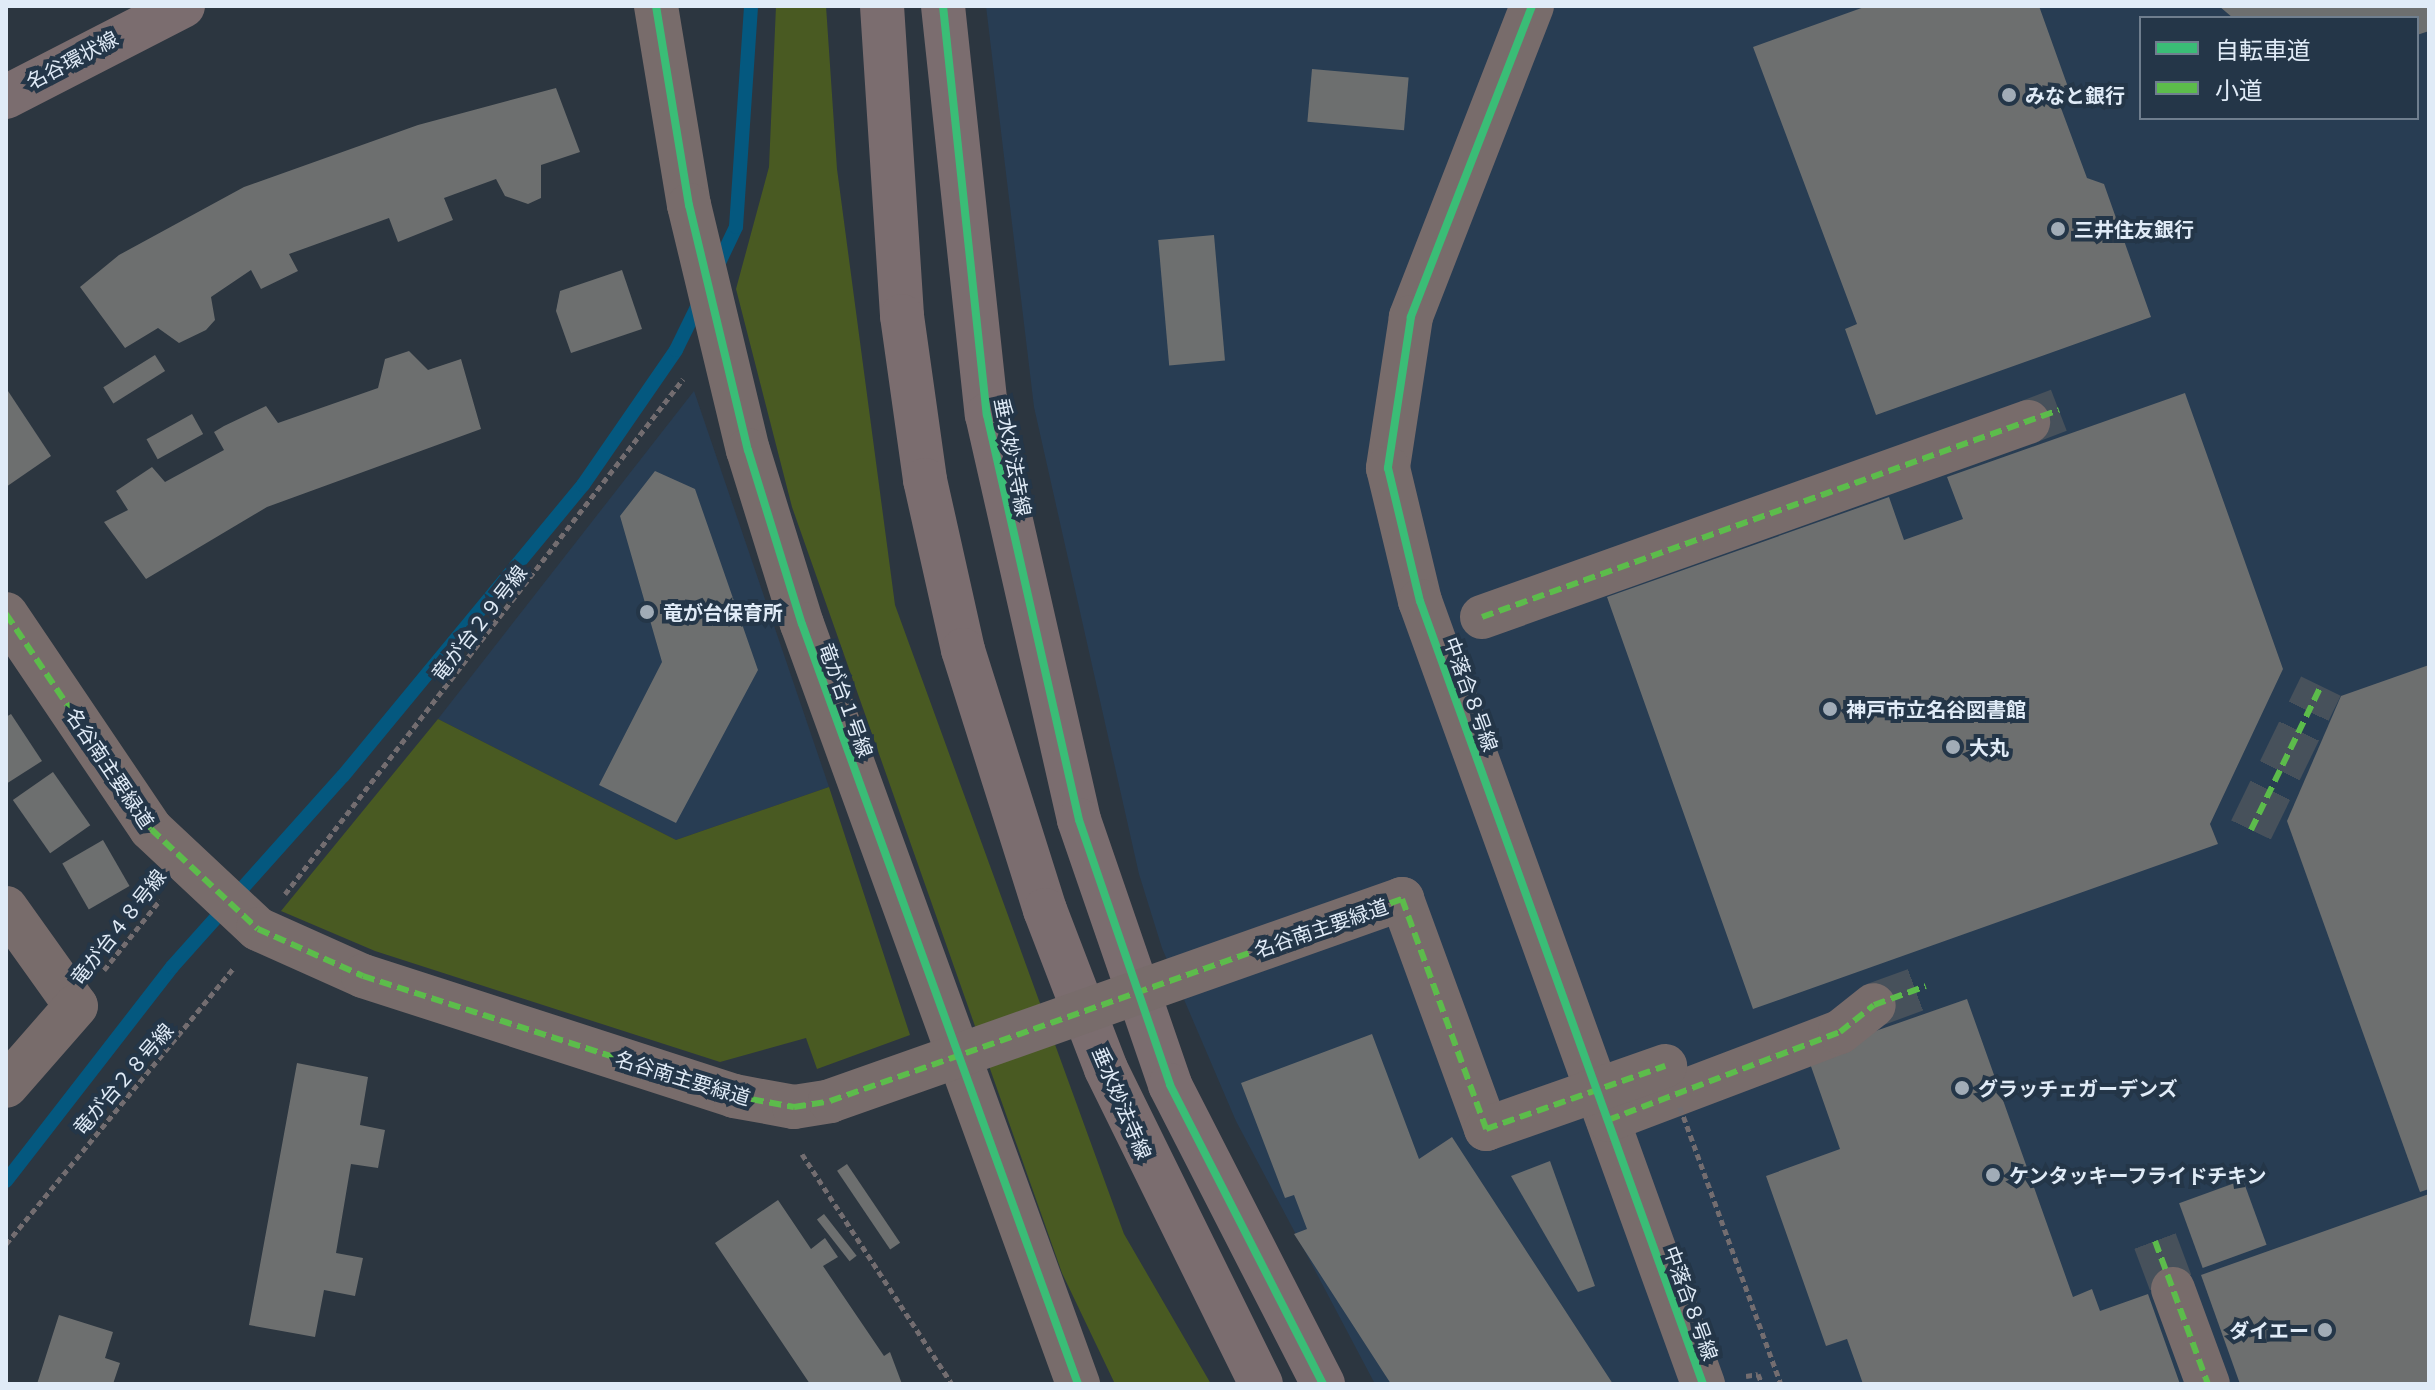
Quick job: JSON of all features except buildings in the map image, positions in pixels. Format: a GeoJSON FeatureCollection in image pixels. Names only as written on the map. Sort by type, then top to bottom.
{"type":"FeatureCollection","features":[{"type":"Feature","properties":{"kind":"street","name":"名谷環状線"},"geometry":{"type":"LineString","coordinates":[[6,97],[183,6]]}},
{"type":"Feature","properties":{"kind":"street","name":"竜が台１号線"},"geometry":{"type":"LineString","coordinates":[[656,6],[717,331],[802,624],[1078,1384]]}},
{"type":"Feature","properties":{"kind":"street","name":"垂水妙法寺線"},"geometry":{"type":"LineString","coordinates":[[882,6],[902,316],[925,480],[963,650],[1045,910],[1106,1069],[1261,1384]]}},
{"type":"Feature","properties":{"kind":"street","name":"垂水妙法寺線"},"geometry":{"type":"LineString","coordinates":[[943,6],[987,415],[1079,820],[1170,1085],[1323,1384]]}},
{"type":"Feature","properties":{"kind":"street","name":"中落合８号線"},"geometry":{"type":"LineString","coordinates":[[1532,6],[1411,317],[1388,468],[1420,601],[1703,1384]]}},
{"type":"Feature","properties":{"kind":"street"},"geometry":{"type":"LineString","coordinates":[[1482,617],[2028,422]]}},
{"type":"Feature","properties":{"kind":"street","name":"名谷南主要緑道"},"geometry":{"type":"LineString","coordinates":[[6,614],[151,829],[186,868],[258,929],[363,976],[734,1096],[812,1104],[1402,899],[1486,1129],[1665,1066]]}},
{"type":"Feature","properties":{"kind":"street"},"geometry":{"type":"LineString","coordinates":[[6,908],[76,1006],[6,1086]]}},
{"type":"Feature","properties":{"kind":"street"},"geometry":{"type":"LineString","coordinates":[[1608,1120],[1840,1032],[1874,1005]]}},
{"type":"Feature","properties":{"kind":"street"},"geometry":{"type":"LineString","coordinates":[[2173,1289],[2208,1384]]}},
{"type":"Feature","properties":{"kind":"path"},"geometry":{"type":"LineString","coordinates":[[1665,1066],[1781,1384]]}},
{"type":"Feature","properties":{"kind":"path"},"geometry":{"type":"LineString","coordinates":[[812,1104],[795,1144],[952,1384]]}},
{"type":"Feature","properties":{"kind":"path"},"geometry":{"type":"LineString","coordinates":[[1745,1376],[1758,1374],[1762,1384]]}},
{"type":"Feature","properties":{"kind":"shaded area"},"geometry":{"type":"Polygon","coordinates":[[[986,6],[2429,6],[2429,1384],[1375,1384],[1236,1121],[1162,948],[1139,874],[1034,407],[986,6]]]}},
{"type":"Feature","properties":{"kind":"shaded area","name":"竜が台保育所"},"geometry":{"type":"Polygon","coordinates":[[[694,391],[829,787],[676,840],[438,719],[694,391]]]}},
{"type":"Feature","properties":{"kind":"green space"},"geometry":{"type":"Polygon","coordinates":[[[776,6],[826,6],[837,169],[895,605],[1124,1234],[1211,1384],[1115,1384],[1062,1273],[792,507],[736,289],[769,167],[776,6]]]}},
{"type":"Feature","properties":{"kind":"green space"},"geometry":{"type":"Polygon","coordinates":[[[438,719],[676,840],[829,787],[910,1035],[817,1069],[806,1038],[720,1062],[375,951],[281,911],[438,719]]]}},
{"type":"Feature","properties":{"kind":"waterway"},"geometry":{"type":"LineString","coordinates":[[715,271],[736,227],[751,6]]}},
{"type":"Feature","properties":{"kind":"waterway"},"geometry":{"type":"LineString","coordinates":[[6,1181],[172,967],[343,776],[583,485],[676,350],[700,301]]}},
{"type":"Feature","properties":{"kind":"tunnel"},"geometry":{"type":"LineString","coordinates":[[2028,422],[2059,410]]}},
{"type":"Feature","properties":{"kind":"tunnel"},"geometry":{"type":"LineString","coordinates":[[2251,830],[2321,686]]}},
{"type":"Feature","properties":{"kind":"tunnel"},"geometry":{"type":"LineString","coordinates":[[1874,1005],[1926,986]]}},
{"type":"Feature","properties":{"kind":"tunnel"},"geometry":{"type":"LineString","coordinates":[[2155,1241],[2173,1289]]}},
{"type":"Feature","properties":{"kind":"marked path"},"geometry":{"type":"LineString","coordinates":[[1482,617],[2059,410]]}},
{"type":"Feature","properties":{"kind":"marked path"},"geometry":{"type":"LineString","coordinates":[[6,614],[151,829],[258,929],[363,976],[734,1096],[794,1107],[830,1101],[1402,899],[1486,1129],[1665,1066]]}},
{"type":"Feature","properties":{"kind":"marked path"},"geometry":{"type":"LineString","coordinates":[[2251,830],[2321,686]]}},
{"type":"Feature","properties":{"kind":"marked path"},"geometry":{"type":"LineString","coordinates":[[1608,1120],[1840,1032],[1874,1005],[1926,986]]}},
{"type":"Feature","properties":{"kind":"marked path"},"geometry":{"type":"LineString","coordinates":[[2155,1241],[2208,1384]]}},
{"type":"Feature","properties":{"kind":"cycle path"},"geometry":{"type":"LineString","coordinates":[[656,6],[689,205],[748,450],[802,624],[1078,1384]]}},
{"type":"Feature","properties":{"kind":"cycle path"},"geometry":{"type":"LineString","coordinates":[[943,6],[987,415],[1079,820],[1170,1085],[1323,1384]]}},
{"type":"Feature","properties":{"kind":"cycle path"},"geometry":{"type":"LineString","coordinates":[[1532,6],[1411,317],[1388,468],[1420,601],[1703,1384]]}},
{"type":"Feature","properties":{"kind":"place","name":"みなと銀行"},"geometry":{"type":"Point","coordinates":[2009,95]}},
{"type":"Feature","properties":{"kind":"place","name":"三井住友銀行"},"geometry":{"type":"Point","coordinates":[2058,229]}},
{"type":"Feature","properties":{"kind":"place","name":"竜が台保育所"},"geometry":{"type":"Point","coordinates":[647,612]}},
{"type":"Feature","properties":{"kind":"place","name":"神戸市立名谷図書館"},"geometry":{"type":"Point","coordinates":[1830,709]}},
{"type":"Feature","properties":{"kind":"place","name":"大丸"},"geometry":{"type":"Point","coordinates":[1953,747]}},
{"type":"Feature","properties":{"kind":"place","name":"グラッチェガーデンズ"},"geometry":{"type":"Point","coordinates":[1962,1088]}},
{"type":"Feature","properties":{"kind":"place","name":"ケンタッキーフライドチキン"},"geometry":{"type":"Point","coordinates":[1993,1175]}},
{"type":"Feature","properties":{"kind":"place","name":"ダイエー"},"geometry":{"type":"Point","coordinates":[2325,1330]}}]}
